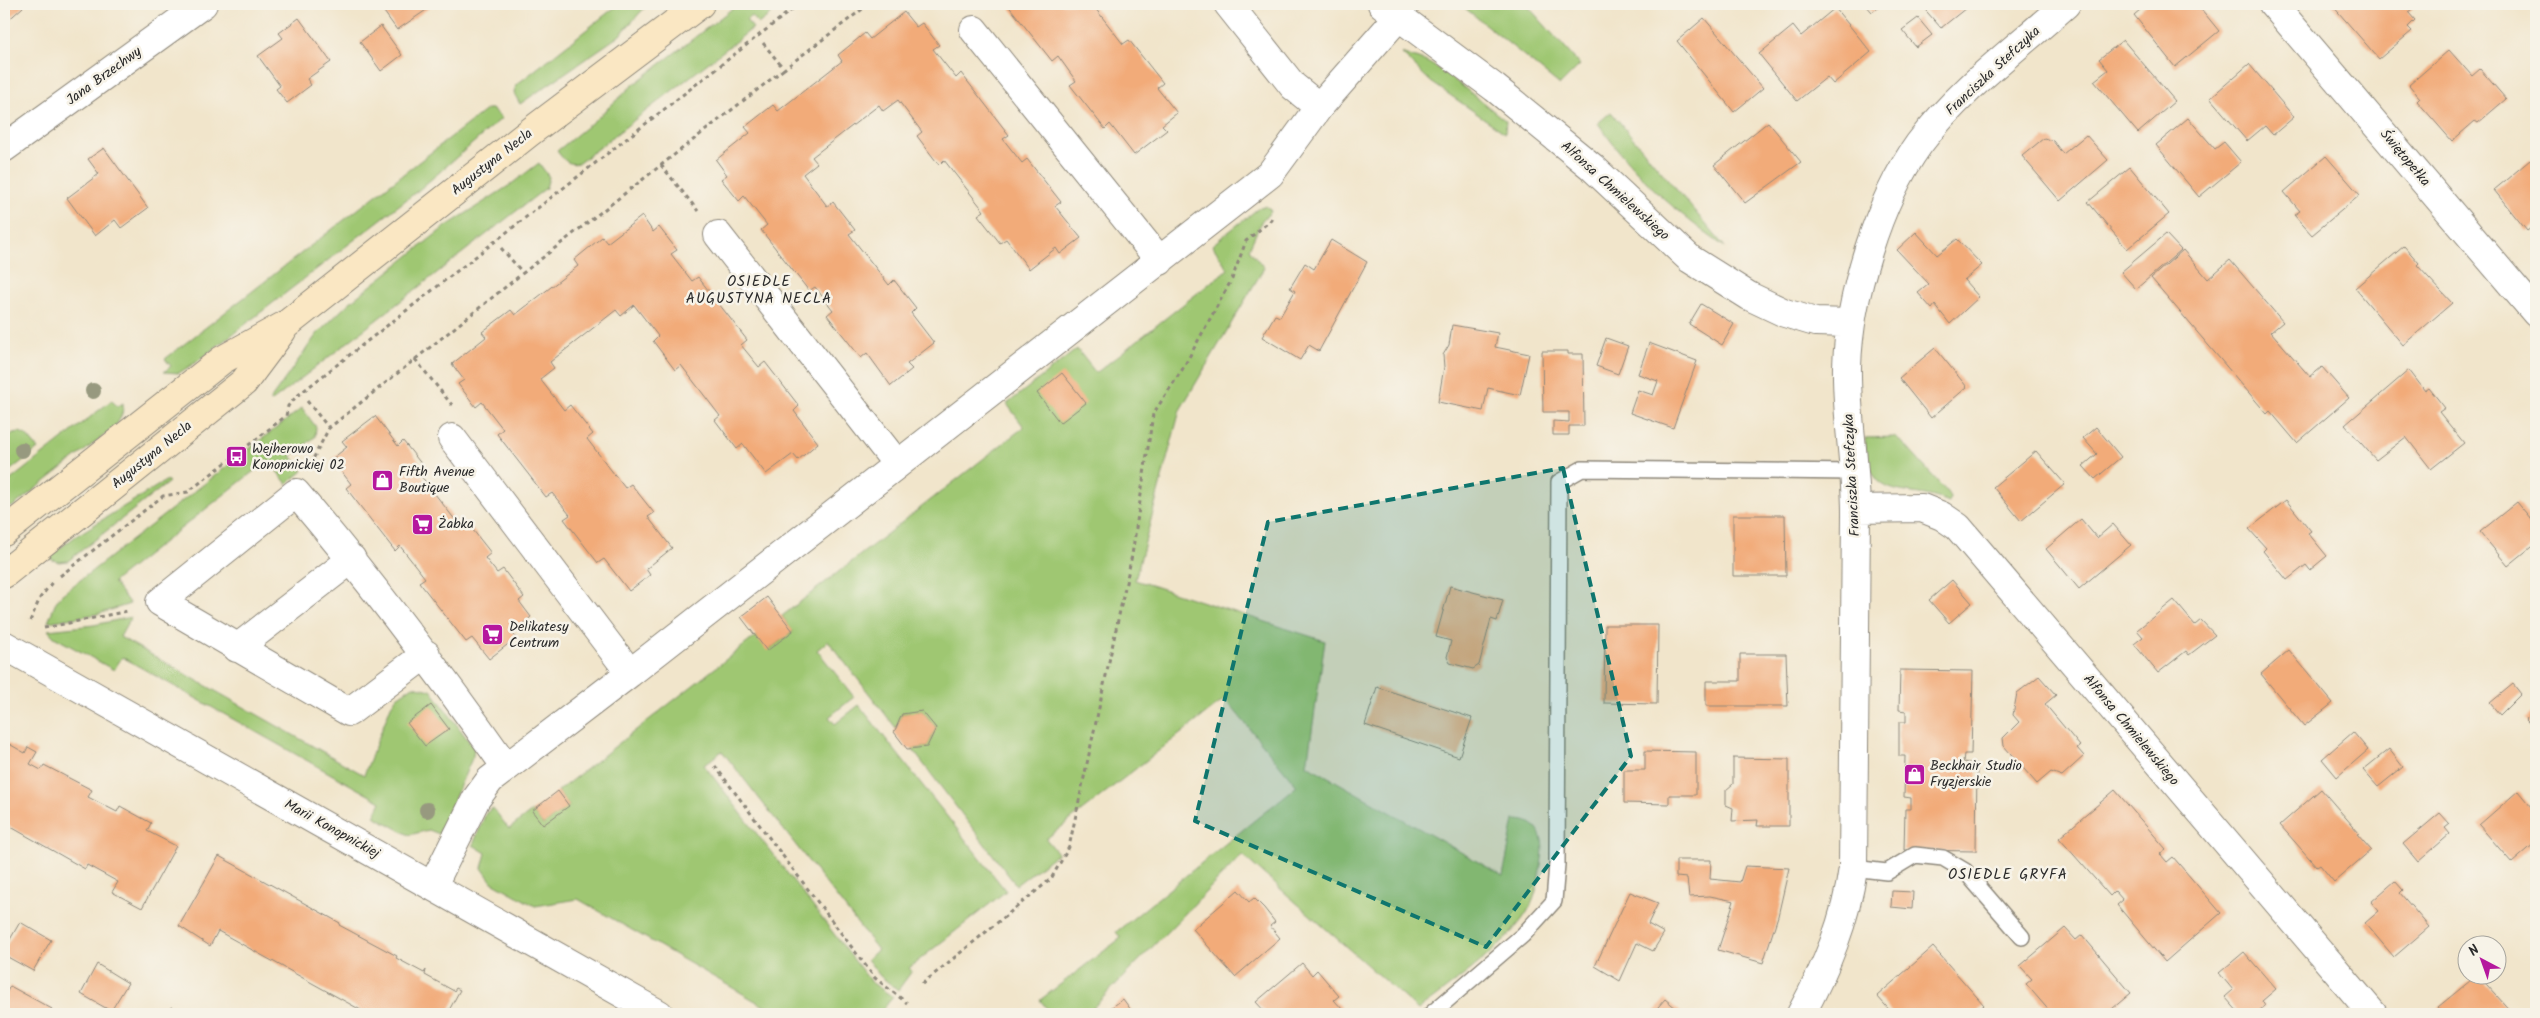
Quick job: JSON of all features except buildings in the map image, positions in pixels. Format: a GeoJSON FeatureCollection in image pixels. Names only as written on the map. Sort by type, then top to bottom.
{"type":"FeatureCollection","features":[{"type":"Feature","properties":{"kind":"main road","name":"Augustyna Necla"},"geometry":{"type":"LineString","coordinates":[[4,532],[222,360],[287,324],[530,132],[700,4]]}},
{"type":"Feature","properties":{"kind":"main road","name":"Augustyna Necla"},"geometry":{"type":"LineString","coordinates":[[4,574],[244,382],[287,324]]}},
{"type":"Feature","properties":{"kind":"street","name":"Jana Brzechwy"},"geometry":{"type":"LineString","coordinates":[[4,148],[203,4]]}},
{"type":"Feature","properties":{"kind":"street"},"geometry":{"type":"LineString","coordinates":[[1228,4],[1293,86],[1319,107]]}},
{"type":"Feature","properties":{"kind":"street","name":"Franciszka Stefczyka"},"geometry":{"type":"LineString","coordinates":[[1801,1014],[1826,967],[1846,905],[1852,868],[1856,509],[1847,367],[1850,323],[1868,253],[1884,206],[1919,144],[1961,97],[2066,4]]}},
{"type":"Feature","properties":{"kind":"street","name":"Świętopełka"},"geometry":{"type":"LineString","coordinates":[[2273,4],[2536,313]]}},
{"type":"Feature","properties":{"kind":"street"},"geometry":{"type":"LineString","coordinates":[[433,886],[476,799],[490,780],[1270,174],[1391,8]]}},
{"type":"Feature","properties":{"kind":"street","name":"Alfonsa Chmielewskiego"},"geometry":{"type":"LineString","coordinates":[[1391,8],[1495,88],[1592,167],[1690,259],[1749,296],[1784,313],[1815,322],[1850,323]]}},
{"type":"Feature","properties":{"kind":"street"},"geometry":{"type":"LineString","coordinates":[[974,30],[1160,261]]}},
{"type":"Feature","properties":{"kind":"street"},"geometry":{"type":"LineString","coordinates":[[718,235],[897,464]]}},
{"type":"Feature","properties":{"kind":"street"},"geometry":{"type":"LineString","coordinates":[[452,438],[630,673]]}},
{"type":"Feature","properties":{"kind":"street"},"geometry":{"type":"LineString","coordinates":[[426,654],[349,712],[160,602],[296,493],[352,558],[426,654],[506,767]]}},
{"type":"Feature","properties":{"kind":"street","name":"Alfonsa Chmielewskiego"},"geometry":{"type":"LineString","coordinates":[[1856,509],[1922,508],[1942,516],[1958,527],[2373,1014]]}},
{"type":"Feature","properties":{"kind":"street"},"geometry":{"type":"LineString","coordinates":[[237,648],[352,558]]}},
{"type":"Feature","properties":{"kind":"street","name":"Marii Konopnickiej"},"geometry":{"type":"LineString","coordinates":[[4,645],[658,1014]]}},
{"type":"Feature","properties":{"kind":"lane"},"geometry":{"type":"LineString","coordinates":[[1431,1014],[1523,935],[1554,901],[1558,864],[1560,482],[1582,469],[1853,472]]}},
{"type":"Feature","properties":{"kind":"lane"},"geometry":{"type":"LineString","coordinates":[[1852,868],[1887,872],[1915,855],[1943,858],[1965,871],[2022,937]]}},
{"type":"Feature","properties":{"kind":"path"},"geometry":{"type":"LineString","coordinates":[[24,627],[30,621],[40,598],[51,582],[163,496],[188,492],[286,416],[288,406],[297,396],[799,4]]}},
{"type":"Feature","properties":{"kind":"path"},"geometry":{"type":"LineString","coordinates":[[296,493],[329,428],[660,164],[869,4]]}},
{"type":"Feature","properties":{"kind":"path"},"geometry":{"type":"LineString","coordinates":[[763,44],[784,68]]}},
{"type":"Feature","properties":{"kind":"path"},"geometry":{"type":"LineString","coordinates":[[660,164],[718,235]]}},
{"type":"Feature","properties":{"kind":"path"},"geometry":{"type":"LineString","coordinates":[[922,984],[1051,879],[1069,847],[1132,555],[1153,414],[1182,370],[1232,279],[1246,242],[1271,220],[1278,204],[1270,174]]}},
{"type":"Feature","properties":{"kind":"path"},"geometry":{"type":"LineString","coordinates":[[501,248],[523,274]]}},
{"type":"Feature","properties":{"kind":"path"},"geometry":{"type":"LineString","coordinates":[[415,359],[461,416],[452,438]]}},
{"type":"Feature","properties":{"kind":"path"},"geometry":{"type":"LineString","coordinates":[[307,401],[329,428]]}},
{"type":"Feature","properties":{"kind":"path"},"geometry":{"type":"LineString","coordinates":[[40,630],[113,615],[160,602]]}},
{"type":"Feature","properties":{"kind":"path"},"geometry":{"type":"LineString","coordinates":[[715,766],[875,978],[907,1003]]}},
{"type":"Feature","properties":{"kind":"highlighted area"},"geometry":{"type":"Polygon","coordinates":[[[1563,468],[1631,756],[1486,947],[1195,821],[1268,522],[1563,468]]]}},
{"type":"Feature","properties":{"kind":"green space"},"geometry":{"type":"Polygon","coordinates":[[[619,4],[648,4],[619,36],[520,104],[514,93],[516,85],[619,4]]]}},
{"type":"Feature","properties":{"kind":"green space"},"geometry":{"type":"Polygon","coordinates":[[[738,4],[784,4],[758,24],[751,16],[746,20],[753,28],[579,163],[569,163],[561,157],[557,151],[633,85],[738,4]]]}},
{"type":"Feature","properties":{"kind":"green space"},"geometry":{"type":"Polygon","coordinates":[[[1460,4],[1526,4],[1580,65],[1560,85],[1460,4]]]}},
{"type":"Feature","properties":{"kind":"green space"},"geometry":{"type":"Polygon","coordinates":[[[1401,53],[1427,62],[1447,74],[1506,121],[1505,133],[1431,82],[1401,53]]]}},
{"type":"Feature","properties":{"kind":"green space"},"geometry":{"type":"Polygon","coordinates":[[[487,109],[492,109],[502,118],[420,189],[198,361],[179,373],[164,372],[171,366],[165,359],[487,109]]]}},
{"type":"Feature","properties":{"kind":"green space"},"geometry":{"type":"Polygon","coordinates":[[[1611,112],[1725,247],[1672,206],[1625,158],[1598,123],[1611,112]]]}},
{"type":"Feature","properties":{"kind":"green space"},"geometry":{"type":"Polygon","coordinates":[[[539,163],[549,177],[546,188],[271,402],[270,400],[317,334],[349,303],[445,227],[510,185],[539,163]]]}},
{"type":"Feature","properties":{"kind":"green space"},"geometry":{"type":"Polygon","coordinates":[[[1265,206],[1271,212],[1262,220],[1249,249],[1264,268],[1180,410],[1135,580],[1325,641],[1307,765],[1503,876],[1514,820],[1528,822],[1538,830],[1542,840],[1543,851],[1538,884],[1530,907],[1509,934],[1479,963],[1418,1010],[1242,855],[1087,1014],[1051,1014],[1040,1000],[1121,938],[1116,932],[1297,786],[1225,699],[1046,839],[1058,853],[1016,885],[912,749],[927,747],[936,727],[922,711],[902,714],[896,728],[828,641],[817,650],[854,697],[829,717],[835,724],[859,705],[1006,891],[909,968],[912,971],[898,990],[880,976],[867,959],[878,950],[722,751],[704,765],[871,982],[893,997],[879,1014],[778,1014],[578,899],[535,906],[492,882],[482,868],[486,853],[473,845],[486,813],[493,808],[509,829],[532,811],[543,825],[569,806],[558,791],[756,636],[768,650],[793,632],[782,616],[1024,427],[1007,404],[1077,349],[1096,373],[1228,269],[1212,245],[1260,207],[1265,206]]]}},
{"type":"Feature","properties":{"kind":"green space"},"geometry":{"type":"Polygon","coordinates":[[[112,400],[117,407],[123,403],[120,419],[115,427],[11,508],[4,498],[4,485],[112,400]]]}},
{"type":"Feature","properties":{"kind":"green space"},"geometry":{"type":"Polygon","coordinates":[[[302,408],[316,427],[315,437],[291,456],[303,471],[287,484],[268,460],[113,582],[130,604],[98,614],[48,622],[61,595],[302,408]]]}},
{"type":"Feature","properties":{"kind":"green space"},"geometry":{"type":"Polygon","coordinates":[[[20,432],[26,435],[38,449],[4,475],[4,441],[13,433],[20,432]]]}},
{"type":"Feature","properties":{"kind":"green space"},"geometry":{"type":"Polygon","coordinates":[[[1894,437],[1904,444],[1947,492],[1950,497],[1949,502],[1892,489],[1881,484],[1873,474],[1868,460],[1865,438],[1894,437]]]}},
{"type":"Feature","properties":{"kind":"green space"},"geometry":{"type":"Polygon","coordinates":[[[167,480],[169,482],[68,561],[59,562],[47,558],[76,536],[167,480]]]}},
{"type":"Feature","properties":{"kind":"green space"},"geometry":{"type":"Polygon","coordinates":[[[131,617],[120,637],[364,775],[391,706],[397,697],[413,686],[431,690],[474,748],[473,756],[439,834],[429,830],[409,835],[374,816],[381,802],[122,657],[114,670],[54,637],[48,630],[94,625],[131,617]]]}},
{"type":"Feature","properties":{"kind":"place","name":"Wejherowo Konopnickiej 02"},"geometry":{"type":"Point","coordinates":[236,457]}},
{"type":"Feature","properties":{"kind":"place","name":"Fifth Avenue Boutique"},"geometry":{"type":"Point","coordinates":[383,480]}},
{"type":"Feature","properties":{"kind":"place","name":"Żabka"},"geometry":{"type":"Point","coordinates":[422,524]}},
{"type":"Feature","properties":{"kind":"place","name":"Delikatesy Centrum"},"geometry":{"type":"Point","coordinates":[493,635]}},
{"type":"Feature","properties":{"kind":"place","name":"Beckhair Studio Fryzjerskie"},"geometry":{"type":"Point","coordinates":[1914,774]}},
{"type":"Feature","properties":{"kind":"district","name":"OSIEDLE AUGUSTYNA NECLA"},"geometry":{"type":"Point","coordinates":[759,290]}},
{"type":"Feature","properties":{"kind":"district","name":"OSIEDLE GRYFA"},"geometry":{"type":"Point","coordinates":[2008,875]}}]}
